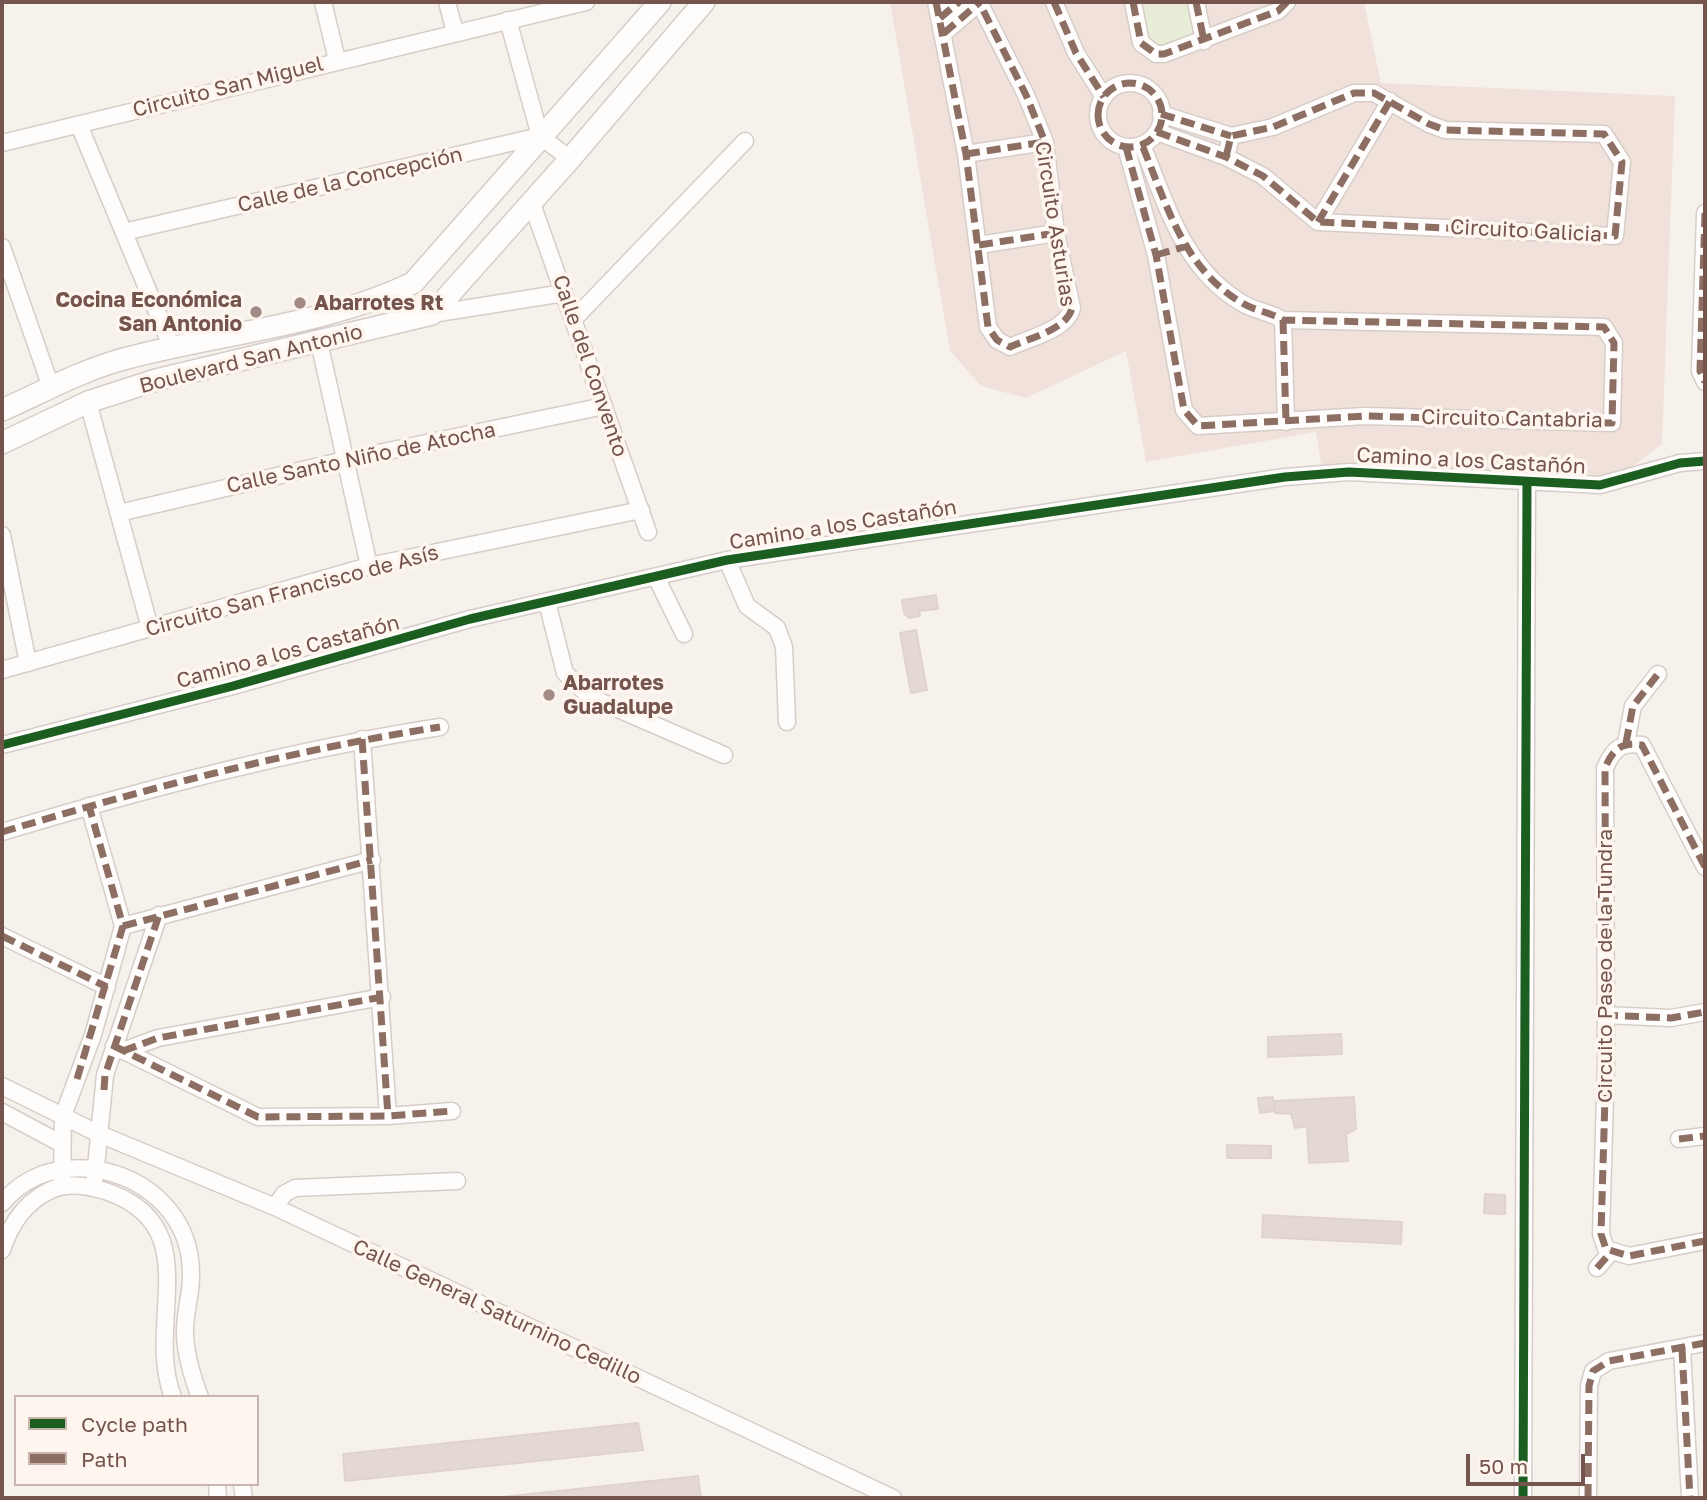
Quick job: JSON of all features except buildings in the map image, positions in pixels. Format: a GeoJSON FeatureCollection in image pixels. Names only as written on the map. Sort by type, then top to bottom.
{"type":"FeatureCollection","features":[{"type":"Feature","properties":{"kind":"street"},"geometry":{"type":"LineString","coordinates":[[323,2],[337,60]]}},
{"type":"Feature","properties":{"kind":"street"},"geometry":{"type":"LineString","coordinates":[[447,2],[455,32]]}},
{"type":"Feature","properties":{"kind":"street","name":"Circuito San Miguel"},"geometry":{"type":"LineString","coordinates":[[2,143],[586,2]]}},
{"type":"Feature","properties":{"kind":"street","name":"Boulevard San Antonio"},"geometry":{"type":"LineString","coordinates":[[2,410],[119,360],[244,334],[377,300],[413,283],[660,2]]}},
{"type":"Feature","properties":{"kind":"street"},"geometry":{"type":"LineString","coordinates":[[432,314],[570,159],[704,2]]}},
{"type":"Feature","properties":{"kind":"street"},"geometry":{"type":"LineString","coordinates":[[940,18],[960,2]]}},
{"type":"Feature","properties":{"kind":"street","name":"Circuito Asturias"},"geometry":{"type":"LineString","coordinates":[[979,2],[1026,95],[1045,142],[1056,233],[1072,308],[1070,316],[1062,324],[1010,347],[997,340],[988,327],[966,155],[940,18],[979,2]]}},
{"type":"Feature","properties":{"kind":"street"},"geometry":{"type":"LineString","coordinates":[[1054,2],[1076,53],[1104,97]]}},
{"type":"Feature","properties":{"kind":"street"},"geometry":{"type":"LineString","coordinates":[[1133,2],[1141,43],[1156,54],[1204,41],[1278,11],[1287,2]]}},
{"type":"Feature","properties":{"kind":"street"},"geometry":{"type":"LineString","coordinates":[[1196,2],[1204,41]]}},
{"type":"Feature","properties":{"kind":"street"},"geometry":{"type":"LineString","coordinates":[[508,20],[540,136],[570,159]]}},
{"type":"Feature","properties":{"kind":"street"},"geometry":{"type":"LineString","coordinates":[[1138,84],[1154,95],[1161,114],[1157,132],[1134,146],[1111,141],[1100,128],[1098,112],[1104,97],[1120,85],[1138,84]]}},
{"type":"Feature","properties":{"kind":"street","name":"Circuito Galicia"},"geometry":{"type":"LineString","coordinates":[[1161,114],[1231,136],[1273,127],[1353,93],[1374,93],[1429,124],[1446,130],[1604,134],[1622,162],[1615,236],[1318,222]]}},
{"type":"Feature","properties":{"kind":"street"},"geometry":{"type":"LineString","coordinates":[[1157,132],[1226,157],[1263,176],[1318,222],[1390,101]]}},
{"type":"Feature","properties":{"kind":"street"},"geometry":{"type":"LineString","coordinates":[[79,125],[172,348]]}},
{"type":"Feature","properties":{"kind":"street","name":"Calle de la Concepción"},"geometry":{"type":"LineString","coordinates":[[124,232],[540,136]]}},
{"type":"Feature","properties":{"kind":"street"},"geometry":{"type":"LineString","coordinates":[[1226,157],[1231,136]]}},
{"type":"Feature","properties":{"kind":"street"},"geometry":{"type":"LineString","coordinates":[[574,319],[745,141]]}},
{"type":"Feature","properties":{"kind":"street"},"geometry":{"type":"LineString","coordinates":[[966,155],[1045,142]]}},
{"type":"Feature","properties":{"kind":"street","name":"Circuito Cantabria"},"geometry":{"type":"LineString","coordinates":[[1134,146],[1184,247],[1214,284],[1244,305],[1283,320],[1598,326],[1610,331],[1614,343],[1612,423],[1365,416],[1198,426],[1184,410],[1157,255],[1134,146]]}},
{"type":"Feature","properties":{"kind":"street","name":"Calle del Convento"},"geometry":{"type":"LineString","coordinates":[[531,201],[648,532]]}},
{"type":"Feature","properties":{"kind":"street"},"geometry":{"type":"LineString","coordinates":[[1705,212],[1700,371],[1705,382]]}},
{"type":"Feature","properties":{"kind":"street"},"geometry":{"type":"LineString","coordinates":[[979,245],[1056,233]]}},
{"type":"Feature","properties":{"kind":"street"},"geometry":{"type":"LineString","coordinates":[[2,247],[6,271],[51,387]]}},
{"type":"Feature","properties":{"kind":"street"},"geometry":{"type":"LineString","coordinates":[[1157,255],[1184,247]]}},
{"type":"Feature","properties":{"kind":"street"},"geometry":{"type":"LineString","coordinates":[[432,314],[564,293]]}},
{"type":"Feature","properties":{"kind":"street","name":"Boulevard San Antonio"},"geometry":{"type":"LineString","coordinates":[[2,443],[88,402],[156,380],[250,360],[432,314]]}},
{"type":"Feature","properties":{"kind":"street"},"geometry":{"type":"LineString","coordinates":[[1283,320],[1286,422]]}},
{"type":"Feature","properties":{"kind":"street"},"geometry":{"type":"LineString","coordinates":[[244,334],[250,360]]}},
{"type":"Feature","properties":{"kind":"street"},"geometry":{"type":"LineString","coordinates":[[318,342],[369,566]]}},
{"type":"Feature","properties":{"kind":"street"},"geometry":{"type":"LineString","coordinates":[[22,401],[35,429]]}},
{"type":"Feature","properties":{"kind":"street"},"geometry":{"type":"LineString","coordinates":[[88,402],[150,628]]}},
{"type":"Feature","properties":{"kind":"street","name":"Calle Santo Niño de Atocha"},"geometry":{"type":"LineString","coordinates":[[119,513],[345,460],[604,406]]}},
{"type":"Feature","properties":{"kind":"street","name":"Camino a los Castañón"},"geometry":{"type":"LineString","coordinates":[[2,746],[233,686],[470,619],[727,560],[1286,477],[1349,472],[1601,485],[1680,463],[1705,461]]}},
{"type":"Feature","properties":{"kind":"street"},"geometry":{"type":"LineString","coordinates":[[1523,1498],[1527,483]]}},
{"type":"Feature","properties":{"kind":"street","name":"Circuito San Francisco de Asís"},"geometry":{"type":"LineString","coordinates":[[2,670],[369,566],[641,510]]}},
{"type":"Feature","properties":{"kind":"street"},"geometry":{"type":"LineString","coordinates":[[2,535],[6,576],[28,663]]}},
{"type":"Feature","properties":{"kind":"street"},"geometry":{"type":"LineString","coordinates":[[727,560],[747,606],[777,628],[781,638],[784,647],[788,722]]}},
{"type":"Feature","properties":{"kind":"street"},"geometry":{"type":"LineString","coordinates":[[656,577],[684,634]]}},
{"type":"Feature","properties":{"kind":"street"},"geometry":{"type":"LineString","coordinates":[[548,602],[565,673],[590,697],[724,755]]}},
{"type":"Feature","properties":{"kind":"street"},"geometry":{"type":"LineString","coordinates":[[1658,674],[1633,706],[1626,743],[1642,745],[1653,761],[1705,867]]}},
{"type":"Feature","properties":{"kind":"street"},"geometry":{"type":"LineString","coordinates":[[2,832],[89,806],[362,739],[440,727]]}},
{"type":"Feature","properties":{"kind":"street"},"geometry":{"type":"LineString","coordinates":[[362,739],[382,997],[388,1116]]}},
{"type":"Feature","properties":{"kind":"street","name":"Circuito Paseo de la Tundra"},"geometry":{"type":"LineString","coordinates":[[1611,1252],[1606,1249],[1601,1234],[1606,1063],[1605,768],[1612,751],[1626,743]]}},
{"type":"Feature","properties":{"kind":"street"},"geometry":{"type":"LineString","coordinates":[[62,1186],[63,1116],[107,987],[123,926],[89,806]]}},
{"type":"Feature","properties":{"kind":"street"},"geometry":{"type":"LineString","coordinates":[[123,926],[372,860]]}},
{"type":"Feature","properties":{"kind":"street"},"geometry":{"type":"LineString","coordinates":[[94,1187],[97,1133],[105,1075],[119,1048],[159,915]]}},
{"type":"Feature","properties":{"kind":"street"},"geometry":{"type":"LineString","coordinates":[[2,936],[107,987]]}},
{"type":"Feature","properties":{"kind":"street"},"geometry":{"type":"LineString","coordinates":[[119,1048],[158,1038],[382,997]]}},
{"type":"Feature","properties":{"kind":"street"},"geometry":{"type":"LineString","coordinates":[[1604,1015],[1671,1018],[1705,1012]]}},
{"type":"Feature","properties":{"kind":"street"},"geometry":{"type":"LineString","coordinates":[[119,1048],[258,1117],[388,1116],[452,1111]]}},
{"type":"Feature","properties":{"kind":"street","name":"Calle General Saturnino Cedillo"},"geometry":{"type":"LineString","coordinates":[[2,1086],[97,1133],[275,1208],[893,1498]]}},
{"type":"Feature","properties":{"kind":"street"},"geometry":{"type":"LineString","coordinates":[[2,1112],[62,1144]]}},
{"type":"Feature","properties":{"kind":"street"},"geometry":{"type":"LineString","coordinates":[[1679,1139],[1705,1136]]}},
{"type":"Feature","properties":{"kind":"street"},"geometry":{"type":"LineString","coordinates":[[2,1203],[18,1186],[37,1175],[62,1169],[96,1170],[114,1175],[154,1194],[182,1226],[190,1255],[186,1344],[188,1366],[199,1395]]}},
{"type":"Feature","properties":{"kind":"street"},"geometry":{"type":"LineString","coordinates":[[275,1208],[284,1194],[295,1188],[457,1181]]}},
{"type":"Feature","properties":{"kind":"street"},"geometry":{"type":"LineString","coordinates":[[2,1250],[23,1209],[62,1186],[94,1187],[123,1197],[145,1212],[160,1234],[169,1265],[164,1360],[173,1395]]}},
{"type":"Feature","properties":{"kind":"street"},"geometry":{"type":"LineString","coordinates":[[1597,1268],[1611,1252],[1629,1256],[1705,1241]]}},
{"type":"Feature","properties":{"kind":"street"},"geometry":{"type":"LineString","coordinates":[[1588,1498],[1589,1386],[1593,1371],[1609,1361],[1705,1343]]}},
{"type":"Feature","properties":{"kind":"street"},"geometry":{"type":"LineString","coordinates":[[1682,1349],[1690,1498]]}},
{"type":"Feature","properties":{"kind":"shaded area"},"geometry":{"type":"Polygon","coordinates":[[[890,2],[1364,2],[1381,83],[1675,96],[1662,444],[1621,475],[1527,483],[1322,469],[1316,432],[1146,462],[1126,351],[1026,398],[981,386],[950,351],[890,2]]]}},
{"type":"Feature","properties":{"kind":"green space"},"geometry":{"type":"Polygon","coordinates":[[[1139,2],[1194,2],[1199,37],[1163,48],[1149,39],[1139,2]]]}},
{"type":"Feature","properties":{"kind":"marked path"},"geometry":{"type":"LineString","coordinates":[[936,2],[966,154],[988,327],[997,340],[1010,347],[1055,328],[1069,316],[1072,308],[1056,233],[1045,142],[1026,95],[979,2]]}},
{"type":"Feature","properties":{"kind":"marked path"},"geometry":{"type":"LineString","coordinates":[[940,18],[959,2]]}},
{"type":"Feature","properties":{"kind":"marked path"},"geometry":{"type":"LineString","coordinates":[[944,33],[980,2]]}},
{"type":"Feature","properties":{"kind":"marked path"},"geometry":{"type":"LineString","coordinates":[[1054,2],[1076,53],[1104,97]]}},
{"type":"Feature","properties":{"kind":"marked path"},"geometry":{"type":"LineString","coordinates":[[1133,2],[1141,43],[1156,54],[1164,54],[1278,11],[1287,2]]}},
{"type":"Feature","properties":{"kind":"marked path"},"geometry":{"type":"LineString","coordinates":[[1196,2],[1204,41]]}},
{"type":"Feature","properties":{"kind":"marked path"},"geometry":{"type":"LineString","coordinates":[[1130,83],[1153,92],[1162,115],[1153,138],[1130,147],[1107,138],[1098,115],[1107,92],[1130,83]]}},
{"type":"Feature","properties":{"kind":"marked path"},"geometry":{"type":"LineString","coordinates":[[1157,132],[1226,157],[1263,176],[1318,222],[1615,236],[1622,162],[1604,134],[1445,130],[1374,93],[1354,93],[1273,127],[1231,136],[1226,157]]}},
{"type":"Feature","properties":{"kind":"marked path"},"geometry":{"type":"LineString","coordinates":[[1318,222],[1390,101]]}},
{"type":"Feature","properties":{"kind":"marked path"},"geometry":{"type":"LineString","coordinates":[[1161,114],[1231,136]]}},
{"type":"Feature","properties":{"kind":"marked path"},"geometry":{"type":"LineString","coordinates":[[966,154],[1045,142]]}},
{"type":"Feature","properties":{"kind":"marked path"},"geometry":{"type":"LineString","coordinates":[[1126,147],[1156,255],[1184,410],[1198,426],[1365,416],[1612,423],[1614,343],[1604,327],[1283,320],[1242,303],[1222,289],[1191,253],[1169,212],[1142,145]]}},
{"type":"Feature","properties":{"kind":"marked path"},"geometry":{"type":"LineString","coordinates":[[1705,213],[1700,371],[1705,382]]}},
{"type":"Feature","properties":{"kind":"marked path"},"geometry":{"type":"LineString","coordinates":[[979,245],[1056,233]]}},
{"type":"Feature","properties":{"kind":"marked path"},"geometry":{"type":"LineString","coordinates":[[1156,255],[1184,247]]}},
{"type":"Feature","properties":{"kind":"marked path"},"geometry":{"type":"LineString","coordinates":[[1283,320],[1286,422]]}},
{"type":"Feature","properties":{"kind":"marked path"},"geometry":{"type":"LineString","coordinates":[[1626,743],[1633,706],[1658,674]]}},
{"type":"Feature","properties":{"kind":"marked path"},"geometry":{"type":"LineString","coordinates":[[2,832],[219,772],[329,747],[440,727]]}},
{"type":"Feature","properties":{"kind":"marked path"},"geometry":{"type":"LineString","coordinates":[[362,739],[388,1116]]}},
{"type":"Feature","properties":{"kind":"marked path"},"geometry":{"type":"LineString","coordinates":[[1705,867],[1642,745],[1619,748],[1605,768],[1606,1063],[1601,1234],[1606,1249],[1629,1256],[1705,1241]]}},
{"type":"Feature","properties":{"kind":"marked path"},"geometry":{"type":"LineString","coordinates":[[77,1079],[123,926],[89,806]]}},
{"type":"Feature","properties":{"kind":"marked path"},"geometry":{"type":"LineString","coordinates":[[123,926],[372,860]]}},
{"type":"Feature","properties":{"kind":"marked path"},"geometry":{"type":"LineString","coordinates":[[104,1090],[105,1075],[159,915]]}},
{"type":"Feature","properties":{"kind":"marked path"},"geometry":{"type":"LineString","coordinates":[[2,936],[107,987]]}},
{"type":"Feature","properties":{"kind":"marked path"},"geometry":{"type":"LineString","coordinates":[[123,1051],[158,1038],[382,997]]}},
{"type":"Feature","properties":{"kind":"marked path"},"geometry":{"type":"LineString","coordinates":[[1604,1015],[1671,1018],[1705,1012]]}},
{"type":"Feature","properties":{"kind":"marked path"},"geometry":{"type":"LineString","coordinates":[[114,1046],[258,1117],[388,1116],[452,1111]]}},
{"type":"Feature","properties":{"kind":"marked path"},"geometry":{"type":"LineString","coordinates":[[1679,1139],[1705,1136]]}},
{"type":"Feature","properties":{"kind":"marked path"},"geometry":{"type":"LineString","coordinates":[[1597,1268],[1611,1252]]}},
{"type":"Feature","properties":{"kind":"marked path"},"geometry":{"type":"LineString","coordinates":[[1588,1498],[1589,1386],[1593,1371],[1609,1361],[1705,1343]]}},
{"type":"Feature","properties":{"kind":"marked path"},"geometry":{"type":"LineString","coordinates":[[1682,1349],[1690,1498]]}},
{"type":"Feature","properties":{"kind":"cycle path"},"geometry":{"type":"LineString","coordinates":[[2,745],[233,686],[470,619],[727,560],[1285,477],[1349,472],[1600,485],[1680,463],[1705,461]]}},
{"type":"Feature","properties":{"kind":"cycle path"},"geometry":{"type":"LineString","coordinates":[[1523,1498],[1527,483]]}},
{"type":"Feature","properties":{"kind":"place","name":"Abarrotes Rt"},"geometry":{"type":"Point","coordinates":[300,303]}},
{"type":"Feature","properties":{"kind":"place","name":"Cocina Económica San Antonio"},"geometry":{"type":"Point","coordinates":[256,312]}},
{"type":"Feature","properties":{"kind":"place","name":"Abarrotes Guadalupe"},"geometry":{"type":"Point","coordinates":[549,695]}}]}
